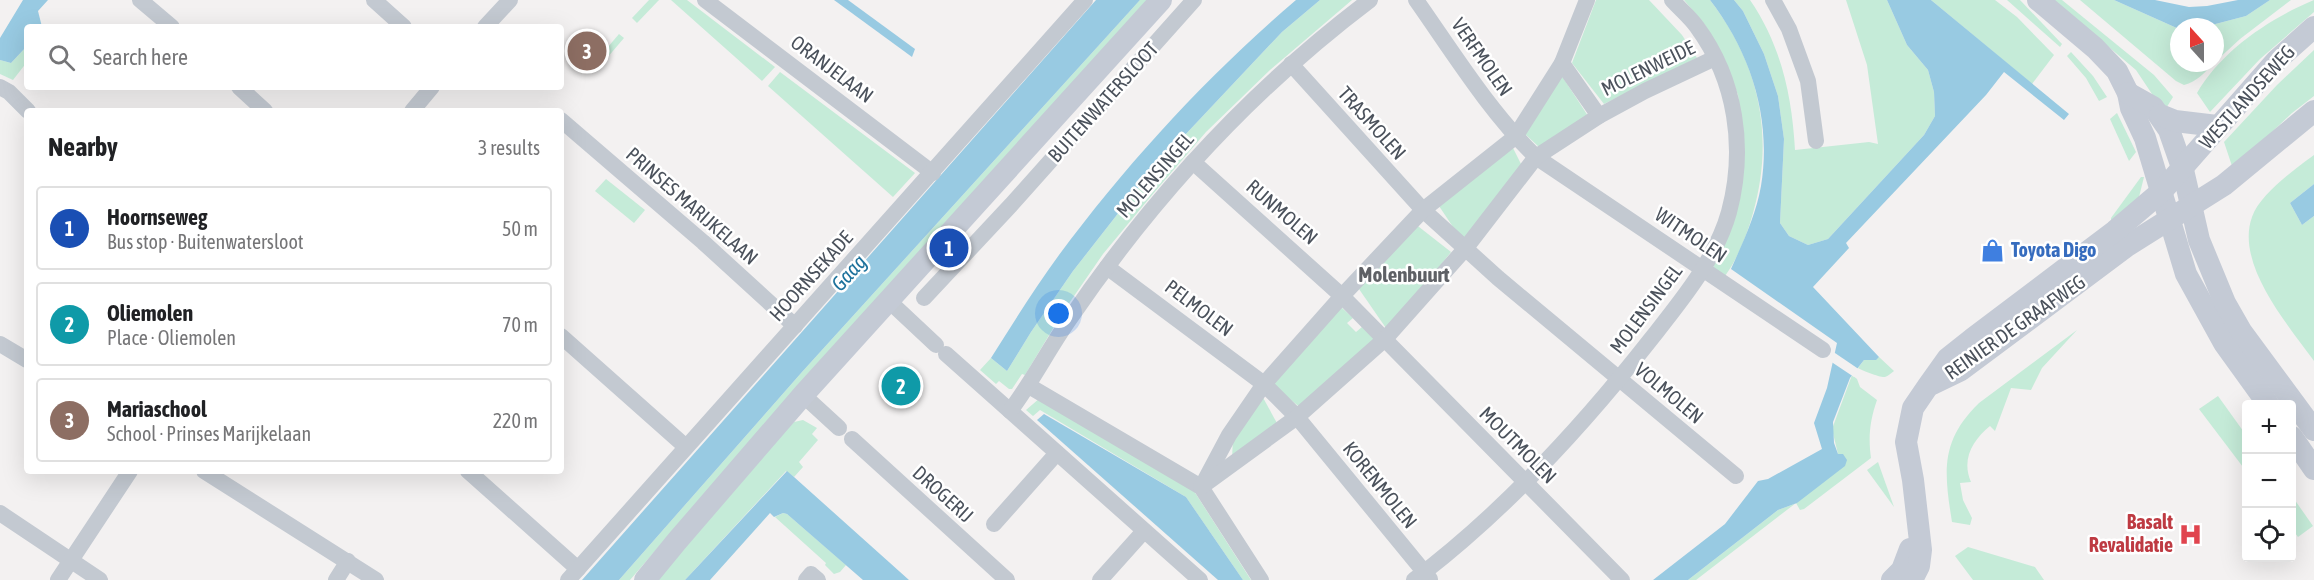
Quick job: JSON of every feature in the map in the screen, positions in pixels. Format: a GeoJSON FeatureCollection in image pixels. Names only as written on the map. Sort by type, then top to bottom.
{"type":"FeatureCollection","features":[{"type":"Feature","properties":{"kind":"street"},"geometry":{"type":"LineString","coordinates":[[141,0],[169,24]]}},
{"type":"Feature","properties":{"kind":"street"},"geometry":{"type":"LineString","coordinates":[[374,0],[401,24]]}},
{"type":"Feature","properties":{"kind":"street"},"geometry":{"type":"LineString","coordinates":[[488,24],[510,0]]}},
{"type":"Feature","properties":{"kind":"street","name":"ORANJELAAN"},"geometry":{"type":"LineString","coordinates":[[705,0],[933,173]]}},
{"type":"Feature","properties":{"kind":"street","name":"HOORNSEKADE"},"geometry":{"type":"LineString","coordinates":[[573,574],[1085,0]]}},
{"type":"Feature","properties":{"kind":"street","name":"BUITENWATERSLOOT"},"geometry":{"type":"LineString","coordinates":[[645,580],[803,395],[1161,0]]}},
{"type":"Feature","properties":{"kind":"street","name":"BUITENWATERSLOOT"},"geometry":{"type":"LineString","coordinates":[[924,298],[1011,205],[1194,0]]}},
{"type":"Feature","properties":{"kind":"street","name":"MOLENSINGEL"},"geometry":{"type":"LineString","coordinates":[[1010,411],[1029,386],[1039,366],[1069,320],[1107,267],[1143,219],[1192,162],[1291,64],[1370,0]]}},
{"type":"Feature","properties":{"kind":"street","name":"VERFMOLEN"},"geometry":{"type":"LineString","coordinates":[[1416,0],[1488,103],[1515,137]]}},
{"type":"Feature","properties":{"kind":"street"},"geometry":{"type":"LineString","coordinates":[[1201,487],[1229,435],[1264,384],[1342,296],[1423,210],[1515,137],[1562,63],[1587,0]]}},
{"type":"Feature","properties":{"kind":"street","name":"MOLENSINGEL"},"geometry":{"type":"LineString","coordinates":[[1423,577],[1526,482],[1578,428],[1667,318],[1702,268],[1720,236],[1729,212],[1736,174],[1737,143],[1734,108],[1725,77],[1715,58],[1696,25],[1672,0]]}},
{"type":"Feature","properties":{"kind":"street"},"geometry":{"type":"LineString","coordinates":[[1773,0],[1789,28],[1808,81],[1816,141]]}},
{"type":"Feature","properties":{"kind":"street"},"geometry":{"type":"LineString","coordinates":[[2038,0],[2108,59],[2117,71],[2145,138],[2179,257],[2224,343],[2264,400]]}},
{"type":"Feature","properties":{"kind":"street","name":"WESTLANDSEWEG"},"geometry":{"type":"LineString","coordinates":[[2182,170],[2217,126],[2276,61],[2314,27]]}},
{"type":"Feature","properties":{"kind":"street","name":"MOLENWEIDE"},"geometry":{"type":"LineString","coordinates":[[1201,487],[1297,417],[1385,339],[1465,249],[1536,157],[1599,116],[1715,58]]}},
{"type":"Feature","properties":{"kind":"street","name":"MOLENWEIDE"},"geometry":{"type":"LineString","coordinates":[[1562,63],[1599,116]]}},
{"type":"Feature","properties":{"kind":"street","name":"TRASMOLEN"},"geometry":{"type":"LineString","coordinates":[[1291,64],[1423,210]]}},
{"type":"Feature","properties":{"kind":"street"},"geometry":{"type":"LineString","coordinates":[[0,87],[9,92],[25,108]]}},
{"type":"Feature","properties":{"kind":"street"},"geometry":{"type":"LineString","coordinates":[[242,90],[261,108]]}},
{"type":"Feature","properties":{"kind":"street"},"geometry":{"type":"LineString","coordinates":[[414,108],[430,90]]}},
{"type":"Feature","properties":{"kind":"street","name":"WESTLANDSEWEG"},"geometry":{"type":"LineString","coordinates":[[2128,93],[2153,107],[2169,130],[2182,170],[2199,240],[2225,303],[2241,331],[2314,430]]}},
{"type":"Feature","properties":{"kind":"street"},"geometry":{"type":"LineString","coordinates":[[2190,206],[2224,185],[2314,111]]}},
{"type":"Feature","properties":{"kind":"street"},"geometry":{"type":"LineString","coordinates":[[2160,115],[2175,121],[2217,126]]}},
{"type":"Feature","properties":{"kind":"street","name":"PRINSES MARIJKELAAN"},"geometry":{"type":"LineString","coordinates":[[564,123],[703,242],[795,326]]}},
{"type":"Feature","properties":{"kind":"street"},"geometry":{"type":"LineString","coordinates":[[1515,137],[1536,157]]}},
{"type":"Feature","properties":{"kind":"street","name":"WITMOLEN"},"geometry":{"type":"LineString","coordinates":[[1536,157],[1823,350]]}},
{"type":"Feature","properties":{"kind":"street","name":"RUNMOLEN"},"geometry":{"type":"LineString","coordinates":[[1192,162],[1309,264],[1342,296]]}},
{"type":"Feature","properties":{"kind":"street","name":"REINIER DE GRAAFWEG"},"geometry":{"type":"LineString","coordinates":[[1912,580],[1919,566],[1922,550],[1906,442],[1913,408],[1948,358],[2115,231],[2162,191],[2182,170]]}},
{"type":"Feature","properties":{"kind":"street"},"geometry":{"type":"LineString","coordinates":[[992,187],[1011,205]]}},
{"type":"Feature","properties":{"kind":"street","name":"REINIER DE GRAAFWEG"},"geometry":{"type":"LineString","coordinates":[[1928,386],[1961,370],[2127,246],[2190,206]]}},
{"type":"Feature","properties":{"kind":"street"},"geometry":{"type":"LineString","coordinates":[[1423,210],[1465,249]]}},
{"type":"Feature","properties":{"kind":"street","name":"VOLMOLEN"},"geometry":{"type":"LineString","coordinates":[[1465,249],[1736,476]]}},
{"type":"Feature","properties":{"kind":"street","name":"PELMOLEN"},"geometry":{"type":"LineString","coordinates":[[1107,267],[1264,384]]}},
{"type":"Feature","properties":{"kind":"street"},"geometry":{"type":"LineString","coordinates":[[1342,296],[1385,339]]}},
{"type":"Feature","properties":{"kind":"street"},"geometry":{"type":"LineString","coordinates":[[889,301],[1200,580]]}},
{"type":"Feature","properties":{"kind":"street"},"geometry":{"type":"LineString","coordinates":[[564,339],[686,447]]}},
{"type":"Feature","properties":{"kind":"street","name":"MOUTMOLEN"},"geometry":{"type":"LineString","coordinates":[[1385,339],[1622,580]]}},
{"type":"Feature","properties":{"kind":"street"},"geometry":{"type":"LineString","coordinates":[[0,344],[24,358]]}},
{"type":"Feature","properties":{"kind":"street"},"geometry":{"type":"LineString","coordinates":[[1264,384],[1297,417]]}},
{"type":"Feature","properties":{"kind":"street"},"geometry":{"type":"LineString","coordinates":[[1029,386],[1201,487],[1261,580]]}},
{"type":"Feature","properties":{"kind":"street"},"geometry":{"type":"LineString","coordinates":[[803,395],[838,428]]}},
{"type":"Feature","properties":{"kind":"street","name":"KORENMOLEN"},"geometry":{"type":"LineString","coordinates":[[1297,417],[1423,577]]}},
{"type":"Feature","properties":{"kind":"street","name":"DROGERIJ"},"geometry":{"type":"LineString","coordinates":[[852,439],[1007,580]]}},
{"type":"Feature","properties":{"kind":"street"},"geometry":{"type":"LineString","coordinates":[[2296,443],[2314,469]]}},
{"type":"Feature","properties":{"kind":"street"},"geometry":{"type":"LineString","coordinates":[[994,524],[1057,453]]}},
{"type":"Feature","properties":{"kind":"street"},"geometry":{"type":"LineString","coordinates":[[58,580],[128,474]]}},
{"type":"Feature","properties":{"kind":"street"},"geometry":{"type":"LineString","coordinates":[[209,474],[376,580]]}},
{"type":"Feature","properties":{"kind":"street"},"geometry":{"type":"LineString","coordinates":[[471,474],[573,574]]}},
{"type":"Feature","properties":{"kind":"street"},"geometry":{"type":"LineString","coordinates":[[0,513],[100,580]]}},
{"type":"Feature","properties":{"kind":"street","name":"REINIER DE GRAAFWEG"},"geometry":{"type":"LineString","coordinates":[[1892,580],[1905,564],[1918,528]]}},
{"type":"Feature","properties":{"kind":"street"},"geometry":{"type":"LineString","coordinates":[[1100,580],[1144,531]]}},
{"type":"Feature","properties":{"kind":"street"},"geometry":{"type":"LineString","coordinates":[[336,580],[348,561]]}},
{"type":"Feature","properties":{"kind":"street"},"geometry":{"type":"LineString","coordinates":[[806,580],[812,574],[818,580]]}},
{"type":"Feature","properties":{"kind":"green space"},"geometry":{"type":"Polygon","coordinates":[[[649,0],[659,0],[637,23],[632,18],[649,0]]]}},
{"type":"Feature","properties":{"kind":"green space"},"geometry":{"type":"Polygon","coordinates":[[[671,0],[687,0],[775,67],[762,81],[671,0]]]}},
{"type":"Feature","properties":{"kind":"green space"},"geometry":{"type":"Polygon","coordinates":[[[1140,0],[1148,0],[730,464],[630,580],[619,580],[802,372],[1140,0]]]}},
{"type":"Feature","properties":{"kind":"green space"},"geometry":{"type":"Polygon","coordinates":[[[1320,0],[1352,0],[1270,70],[1206,132],[1103,254],[1063,312],[1025,375],[1022,374],[1012,389],[1009,389],[999,381],[996,384],[980,370],[991,358],[1007,371],[1073,271],[1152,170],[1282,32],[1320,0]]]}},
{"type":"Feature","properties":{"kind":"green space"},"geometry":{"type":"Polygon","coordinates":[[[1596,0],[1649,0],[1682,35],[1697,58],[1604,104],[1572,63],[1596,0]]]}},
{"type":"Feature","properties":{"kind":"green space"},"geometry":{"type":"Polygon","coordinates":[[[1684,0],[1710,0],[1727,24],[1740,49],[1751,75],[1758,101],[1762,128],[1759,184],[1745,238],[1725,276],[1714,269],[1713,261],[1743,134],[1738,95],[1725,60],[1705,25],[1684,0]]]}},
{"type":"Feature","properties":{"kind":"green space"},"geometry":{"type":"Polygon","coordinates":[[[1734,0],[1750,0],[1770,35],[1788,91],[1795,150],[1869,142],[1878,144],[1867,65],[1846,0],[1887,0],[1907,45],[1928,70],[1934,92],[1935,116],[1924,135],[1828,239],[1808,245],[1789,236],[1780,223],[1784,139],[1778,96],[1764,54],[1743,11],[1734,0]]]}},
{"type":"Feature","properties":{"kind":"green space"},"geometry":{"type":"Polygon","coordinates":[[[1931,0],[1995,0],[2017,17],[2054,55],[2032,84],[1931,0]]]}},
{"type":"Feature","properties":{"kind":"green space"},"geometry":{"type":"Polygon","coordinates":[[[2007,0],[2020,0],[2062,44],[2060,47],[2007,0]]]}},
{"type":"Feature","properties":{"kind":"green space"},"geometry":{"type":"Polygon","coordinates":[[[2053,0],[2062,0],[2154,75],[2173,97],[2165,110],[2136,70],[2053,0]]]}},
{"type":"Feature","properties":{"kind":"green space"},"geometry":{"type":"Polygon","coordinates":[[[2080,0],[2114,0],[2170,25],[2170,72],[2205,72],[2189,84],[2184,85],[2176,81],[2080,0]]]}},
{"type":"Feature","properties":{"kind":"green space"},"geometry":{"type":"Polygon","coordinates":[[[2270,0],[2291,0],[2224,54],[2224,22],[2246,16],[2270,0]]]}},
{"type":"Feature","properties":{"kind":"green space"},"geometry":{"type":"Polygon","coordinates":[[[2314,0],[2314,12],[2260,59],[2210,112],[2197,93],[2212,72],[2224,72],[2224,58],[2233,50],[2264,26],[2314,0]]]}},
{"type":"Feature","properties":{"kind":"green space"},"geometry":{"type":"Polygon","coordinates":[[[619,34],[624,38],[601,65],[596,61],[619,34]]]}},
{"type":"Feature","properties":{"kind":"green space"},"geometry":{"type":"Polygon","coordinates":[[[24,49],[24,66],[13,80],[0,74],[0,60],[11,63],[24,49]]]}},
{"type":"Feature","properties":{"kind":"green space"},"geometry":{"type":"Polygon","coordinates":[[[2314,50],[2314,96],[2292,113],[2233,169],[2224,142],[2277,85],[2314,50]]]}},
{"type":"Feature","properties":{"kind":"green space"},"geometry":{"type":"Polygon","coordinates":[[[2071,52],[2093,76],[2107,97],[2099,101],[2086,78],[2067,56],[2071,52]]]}},
{"type":"Feature","properties":{"kind":"green space"},"geometry":{"type":"Polygon","coordinates":[[[780,72],[915,173],[893,197],[768,86],[780,72]]]}},
{"type":"Feature","properties":{"kind":"green space"},"geometry":{"type":"Polygon","coordinates":[[[1560,73],[1588,116],[1540,148],[1522,131],[1560,73]]]}},
{"type":"Feature","properties":{"kind":"green space"},"geometry":{"type":"Polygon","coordinates":[[[2117,113],[2136,152],[2129,161],[2110,119],[2117,113]]]}},
{"type":"Feature","properties":{"kind":"green space"},"geometry":{"type":"Polygon","coordinates":[[[1511,144],[1522,166],[1463,242],[1439,206],[1511,144]]]}},
{"type":"Feature","properties":{"kind":"green space"},"geometry":{"type":"Polygon","coordinates":[[[2314,155],[2314,184],[2290,203],[2302,225],[2314,216],[2314,361],[2278,312],[2257,274],[2251,254],[2249,235],[2252,217],[2262,200],[2297,167],[2314,155]]]}},
{"type":"Feature","properties":{"kind":"green space"},"geometry":{"type":"Polygon","coordinates":[[[2141,177],[2144,177],[2139,197],[2111,222],[2111,218],[2141,177]]]}},
{"type":"Feature","properties":{"kind":"green space"},"geometry":{"type":"Polygon","coordinates":[[[606,179],[645,210],[634,223],[595,191],[606,179]]]}},
{"type":"Feature","properties":{"kind":"green space"},"geometry":{"type":"Polygon","coordinates":[[[1414,223],[1451,252],[1388,331],[1359,289],[1414,223]]]}},
{"type":"Feature","properties":{"kind":"green space"},"geometry":{"type":"Polygon","coordinates":[[[1341,307],[1353,318],[1347,323],[1356,332],[1362,327],[1377,340],[1301,408],[1269,383],[1341,307]]]}},
{"type":"Feature","properties":{"kind":"green space"},"geometry":{"type":"Polygon","coordinates":[[[2077,330],[2042,368],[2031,390],[2011,388],[1995,431],[1990,426],[1978,437],[1968,458],[1968,474],[1971,482],[1960,483],[1963,500],[1972,518],[1970,525],[1952,522],[1947,488],[1948,458],[1951,444],[1966,417],[1979,403],[2077,330]]]}},
{"type":"Feature","properties":{"kind":"green space"},"geometry":{"type":"Polygon","coordinates":[[[1879,357],[1894,371],[1886,377],[1858,368],[1864,360],[1875,360],[1879,357]]]}},
{"type":"Feature","properties":{"kind":"green space"},"geometry":{"type":"Polygon","coordinates":[[[1852,375],[1857,379],[1860,387],[1877,400],[1870,429],[1871,458],[1804,509],[1800,510],[1796,503],[1838,454],[1832,429],[1852,375]]]}},
{"type":"Feature","properties":{"kind":"green space"},"geometry":{"type":"Polygon","coordinates":[[[1261,394],[1278,425],[1232,460],[1233,436],[1261,394]]]}},
{"type":"Feature","properties":{"kind":"green space"},"geometry":{"type":"Polygon","coordinates":[[[2218,396],[2242,429],[2242,466],[2199,409],[2218,396]]]}},
{"type":"Feature","properties":{"kind":"green space"},"geometry":{"type":"Polygon","coordinates":[[[1040,398],[1194,491],[1251,580],[1243,580],[1186,497],[1040,410],[1033,416],[1026,410],[1040,398]]]}},
{"type":"Feature","properties":{"kind":"green space"},"geometry":{"type":"Polygon","coordinates":[[[803,420],[817,428],[812,434],[818,440],[799,462],[803,467],[794,477],[786,471],[685,580],[657,580],[789,427],[794,422],[803,420]]]}},
{"type":"Feature","properties":{"kind":"green space"},"geometry":{"type":"Polygon","coordinates":[[[1878,462],[1894,507],[1867,470],[1878,462]]]}},
{"type":"Feature","properties":{"kind":"green space"},"geometry":{"type":"Polygon","coordinates":[[[2296,502],[2313,526],[2298,537],[2296,534],[2296,502]]]}},
{"type":"Feature","properties":{"kind":"green space"},"geometry":{"type":"Polygon","coordinates":[[[1795,504],[1696,580],[1688,580],[1778,510],[1795,504]]]}},
{"type":"Feature","properties":{"kind":"green space"},"geometry":{"type":"Polygon","coordinates":[[[783,513],[846,565],[840,572],[834,574],[825,565],[826,563],[775,517],[783,513]]]}},
{"type":"Feature","properties":{"kind":"green space"},"geometry":{"type":"Polygon","coordinates":[[[1968,547],[2035,567],[2044,580],[1973,580],[1955,556],[1968,547]]]}},
{"type":"Feature","properties":{"kind":"water"},"geometry":{"type":"Polygon","coordinates":[[[23,0],[48,0],[38,11],[41,24],[24,24],[24,49],[11,63],[0,60],[0,38],[23,0]]]}},
{"type":"Feature","properties":{"kind":"water"},"geometry":{"type":"Polygon","coordinates":[[[834,0],[848,0],[915,49],[912,57],[834,0]]]}},
{"type":"Feature","properties":{"kind":"water"},"geometry":{"type":"Polygon","coordinates":[[[1096,0],[1140,0],[802,372],[619,580],[582,580],[1096,0]]]}},
{"type":"Feature","properties":{"kind":"water"},"geometry":{"type":"Polygon","coordinates":[[[1296,0],[1320,0],[1282,32],[1152,170],[1073,271],[1007,371],[991,358],[1050,267],[1085,220],[1141,153],[1232,58],[1296,0]]]}},
{"type":"Feature","properties":{"kind":"water"},"geometry":{"type":"Polygon","coordinates":[[[1710,0],[1734,0],[1743,11],[1764,54],[1778,96],[1784,139],[1780,223],[1789,236],[1808,245],[1828,239],[1924,135],[1935,116],[1934,92],[1928,70],[1907,45],[1887,0],[1931,0],[2069,114],[2064,120],[2004,72],[1986,95],[1846,243],[1849,248],[1813,287],[1879,357],[1876,360],[1864,360],[1850,378],[1833,422],[1834,443],[1838,454],[1843,454],[1847,460],[1845,466],[1797,503],[1778,510],[1688,580],[1653,580],[1725,524],[1758,481],[1768,479],[1822,449],[1814,423],[1827,388],[1837,343],[1731,269],[1749,228],[1759,197],[1764,161],[1763,136],[1761,112],[1747,64],[1737,42],[1710,0]]]}},
{"type":"Feature","properties":{"kind":"water"},"geometry":{"type":"Polygon","coordinates":[[[2114,0],[2155,0],[2189,7],[2238,0],[2270,0],[2246,16],[2224,22],[2224,18],[2170,18],[2170,25],[2114,0]]]}},
{"type":"Feature","properties":{"kind":"water"},"geometry":{"type":"Polygon","coordinates":[[[2314,184],[2314,216],[2302,225],[2290,203],[2314,184]]]}},
{"type":"Feature","properties":{"kind":"water"},"geometry":{"type":"Polygon","coordinates":[[[1044,414],[1186,497],[1243,580],[1218,580],[1037,420],[1044,414]]]}},
{"type":"Feature","properties":{"kind":"water"},"geometry":{"type":"Polygon","coordinates":[[[787,471],[909,580],[863,580],[787,514],[783,513],[774,517],[770,513],[710,580],[685,580],[787,471]]]}},
{"type":"Feature","properties":{"kind":"pier"},"geometry":{"type":"Polygon","coordinates":[[[1832,351],[1860,370],[1854,377],[1830,361],[1832,351]]]}},
{"type":"Feature","properties":{"kind":"place","name":"Mariaschool"},"geometry":{"type":"Point","coordinates":[587,51]}},
{"type":"Feature","properties":{"kind":"place","name":"Hoornseweg"},"geometry":{"type":"Point","coordinates":[949,248]}},
{"type":"Feature","properties":{"kind":"place","name":"Toyota Digo"},"geometry":{"type":"Point","coordinates":[1993,250]}},
{"type":"Feature","properties":{"kind":"place","name":"Oliemolen"},"geometry":{"type":"Point","coordinates":[901,386]}},
{"type":"Feature","properties":{"kind":"place","name":"Basalt Revalidatie"},"geometry":{"type":"Point","coordinates":[2191,534]}},
{"type":"Feature","properties":{"kind":"district","name":"Molenbuurt"},"geometry":{"type":"Point","coordinates":[1404,275]}},
{"type":"Feature","properties":{"kind":"water label","name":"Gaag"},"geometry":{"type":"Point","coordinates":[849,273]}}]}
